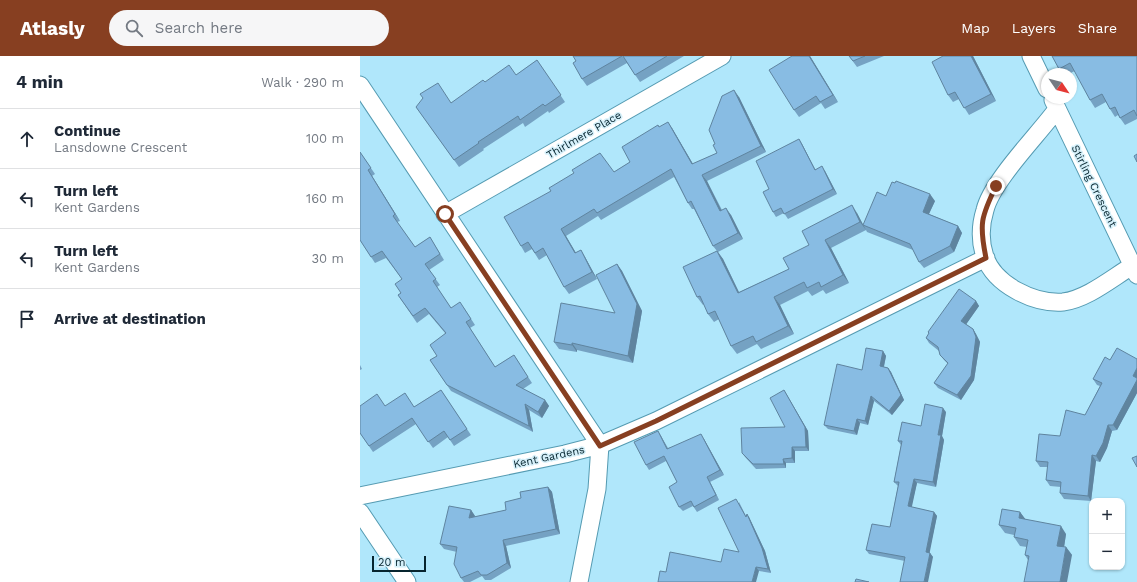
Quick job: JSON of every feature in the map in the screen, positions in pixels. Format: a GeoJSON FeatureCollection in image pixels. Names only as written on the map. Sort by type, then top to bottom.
{"type":"FeatureCollection","features":[{"type":"Feature","properties":{"kind":"street","name":"Thirlmere Place"},"geometry":{"type":"LineString","coordinates":[[445,214],[722,56]]}},
{"type":"Feature","properties":{"kind":"street"},"geometry":{"type":"LineString","coordinates":[[1031,56],[1041,76]]}},
{"type":"Feature","properties":{"kind":"street"},"geometry":{"type":"LineString","coordinates":[[360,85],[600,446],[597,489],[579,582]]}},
{"type":"Feature","properties":{"kind":"street"},"geometry":{"type":"LineString","coordinates":[[1053,104],[996,186],[985,208],[980,232],[986,258],[998,276],[1016,291],[1034,299],[1063,302],[1086,294],[1135,270]]}},
{"type":"Feature","properties":{"kind":"street","name":"Stirling Crescent"},"geometry":{"type":"LineString","coordinates":[[1054,104],[1135,270]]}},
{"type":"Feature","properties":{"kind":"street","name":"Kent Gardens"},"geometry":{"type":"LineString","coordinates":[[360,496],[600,446],[656,421],[986,258]]}},
{"type":"Feature","properties":{"kind":"street"},"geometry":{"type":"LineString","coordinates":[[360,512],[407,582]]}},
{"type":"Feature","properties":{"kind":"building"},"geometry":{"type":"Polygon","coordinates":[[[573,56],[622,56],[582,79],[573,63],[576,61],[573,56]]]}},
{"type":"Feature","properties":{"kind":"building"},"geometry":{"type":"Polygon","coordinates":[[[623,56],[667,56],[635,75],[623,56]]]}},
{"type":"Feature","properties":{"kind":"building"},"geometry":{"type":"Polygon","coordinates":[[[792,56],[809,56],[833,95],[820,102],[816,96],[794,110],[769,70],[792,56]]]}},
{"type":"Feature","properties":{"kind":"building"},"geometry":{"type":"Polygon","coordinates":[[[849,56],[865,56],[853,61],[849,56]]]}},
{"type":"Feature","properties":{"kind":"building"},"geometry":{"type":"Polygon","coordinates":[[[943,56],[971,56],[991,94],[964,108],[955,92],[948,95],[932,62],[943,56]]]}},
{"type":"Feature","properties":{"kind":"building"},"geometry":{"type":"Polygon","coordinates":[[[1052,56],[1137,56],[1137,116],[1134,110],[1120,118],[1115,107],[1110,109],[1102,94],[1090,100],[1077,76],[1077,68],[1073,68],[1070,63],[1058,68],[1052,56]]]}},
{"type":"Feature","properties":{"kind":"building"},"geometry":{"type":"Polygon","coordinates":[[[537,60],[561,95],[545,106],[543,104],[520,120],[518,116],[478,142],[479,143],[454,160],[416,107],[423,98],[420,94],[438,83],[451,103],[483,80],[485,82],[509,65],[516,75],[537,60]]]}},
{"type":"Feature","properties":{"kind":"building"},"geometry":{"type":"Polygon","coordinates":[[[734,90],[761,146],[702,175],[720,211],[726,208],[738,233],[713,246],[691,201],[688,203],[671,169],[597,213],[594,209],[561,229],[575,253],[581,250],[592,272],[564,287],[543,248],[535,253],[528,242],[521,246],[504,217],[551,191],[549,188],[574,173],[572,170],[600,153],[614,172],[630,162],[622,147],[658,125],[659,127],[668,122],[692,164],[717,153],[709,130],[722,96],[734,90]]]}},
{"type":"Feature","properties":{"kind":"building"},"geometry":{"type":"Polygon","coordinates":[[[799,139],[815,170],[822,166],[833,189],[784,214],[781,208],[773,212],[763,192],[769,189],[756,161],[799,139]]]}},
{"type":"Feature","properties":{"kind":"building"},"geometry":{"type":"Polygon","coordinates":[[[360,152],[371,168],[368,170],[395,214],[393,216],[415,247],[430,237],[440,254],[425,264],[436,279],[433,281],[451,308],[460,302],[471,319],[466,322],[495,367],[514,355],[528,377],[516,385],[545,400],[538,412],[525,404],[529,426],[447,385],[430,360],[437,356],[430,345],[446,333],[425,308],[413,316],[398,295],[401,293],[395,284],[402,279],[382,251],[371,257],[360,240],[360,152]]]}},
{"type":"Feature","properties":{"kind":"building"},"geometry":{"type":"Polygon","coordinates":[[[1137,154],[1137,162],[1134,156],[1137,154]]]}},
{"type":"Feature","properties":{"kind":"building"},"geometry":{"type":"Polygon","coordinates":[[[896,181],[930,194],[923,212],[958,226],[950,246],[919,262],[910,244],[863,225],[877,192],[886,196],[892,182],[895,183],[896,181]]]}},
{"type":"Feature","properties":{"kind":"building"},"geometry":{"type":"Polygon","coordinates":[[[852,205],[860,222],[825,240],[843,275],[821,287],[819,282],[807,288],[804,282],[774,297],[788,326],[756,342],[753,336],[731,346],[715,311],[708,314],[700,296],[697,297],[683,267],[717,251],[738,293],[789,269],[783,258],[809,245],[802,231],[852,205]]]}},
{"type":"Feature","properties":{"kind":"building"},"geometry":{"type":"Polygon","coordinates":[[[617,264],[637,304],[628,356],[572,343],[572,345],[554,342],[561,303],[615,313],[596,275],[617,264]]]}},
{"type":"Feature","properties":{"kind":"building"},"geometry":{"type":"Polygon","coordinates":[[[959,289],[976,301],[961,321],[973,329],[976,337],[971,376],[957,395],[934,383],[948,363],[940,355],[938,347],[926,338],[929,333],[928,332],[959,289]]]}},
{"type":"Feature","properties":{"kind":"building"},"geometry":{"type":"Polygon","coordinates":[[[866,348],[883,351],[880,366],[888,368],[901,395],[889,411],[871,396],[865,421],[857,419],[854,431],[824,425],[837,364],[862,370],[866,348]]]}},
{"type":"Feature","properties":{"kind":"building"},"geometry":{"type":"Polygon","coordinates":[[[1117,348],[1137,359],[1137,368],[1133,376],[1137,378],[1137,380],[1113,425],[1108,425],[1103,443],[1096,456],[1092,455],[1088,496],[1060,493],[1061,482],[1046,480],[1048,462],[1036,461],[1039,434],[1060,436],[1066,410],[1085,415],[1102,383],[1093,379],[1105,357],[1110,360],[1117,348]]]}},
{"type":"Feature","properties":{"kind":"building"},"geometry":{"type":"Polygon","coordinates":[[[441,390],[467,429],[450,440],[444,431],[428,442],[412,418],[369,446],[360,433],[360,406],[377,394],[385,406],[405,393],[414,407],[441,390]]]}},
{"type":"Feature","properties":{"kind":"building"},"geometry":{"type":"Polygon","coordinates":[[[784,390],[805,427],[806,447],[792,447],[792,458],[783,459],[784,464],[753,464],[742,453],[741,428],[785,427],[770,398],[784,390]]]}},
{"type":"Feature","properties":{"kind":"building"},"geometry":{"type":"Polygon","coordinates":[[[925,404],[943,408],[938,435],[941,435],[933,482],[914,479],[908,506],[934,512],[926,552],[930,553],[924,582],[900,582],[905,557],[866,550],[872,524],[890,527],[899,482],[894,482],[902,441],[898,441],[902,422],[921,426],[925,404]]]}},
{"type":"Feature","properties":{"kind":"building"},"geometry":{"type":"Polygon","coordinates":[[[658,431],[667,449],[701,434],[720,470],[707,477],[716,495],[694,507],[691,501],[679,507],[669,487],[677,482],[664,456],[646,465],[634,442],[658,431]]]}},
{"type":"Feature","properties":{"kind":"building"},"geometry":{"type":"Polygon","coordinates":[[[1137,456],[1137,467],[1132,458],[1137,456]]]}},
{"type":"Feature","properties":{"kind":"building"},"geometry":{"type":"Polygon","coordinates":[[[548,487],[556,529],[503,540],[507,563],[487,575],[481,575],[478,571],[461,578],[454,564],[457,547],[440,544],[449,506],[471,510],[469,518],[506,510],[505,502],[521,498],[520,492],[548,487]]]}},
{"type":"Feature","properties":{"kind":"building"},"geometry":{"type":"Polygon","coordinates":[[[736,499],[746,517],[747,514],[762,548],[768,569],[756,567],[752,582],[658,582],[660,571],[666,572],[670,552],[721,562],[724,549],[739,552],[718,508],[736,499]]]}},
{"type":"Feature","properties":{"kind":"building"},"geometry":{"type":"Polygon","coordinates":[[[1002,509],[1020,512],[1019,518],[1061,526],[1057,546],[1066,547],[1060,582],[1024,582],[1029,556],[1025,555],[1028,540],[1014,537],[1016,528],[999,525],[1002,509]]]}},
{"type":"Feature","properties":{"kind":"building"},"geometry":{"type":"Polygon","coordinates":[[[856,579],[869,582],[855,582],[856,579]]]}},
{"type":"Feature","properties":{"kind":"route"},"geometry":{"type":"LineString","coordinates":[[445,214],[600,446],[656,421],[986,258],[980,232],[985,208],[996,186]]}}]}
